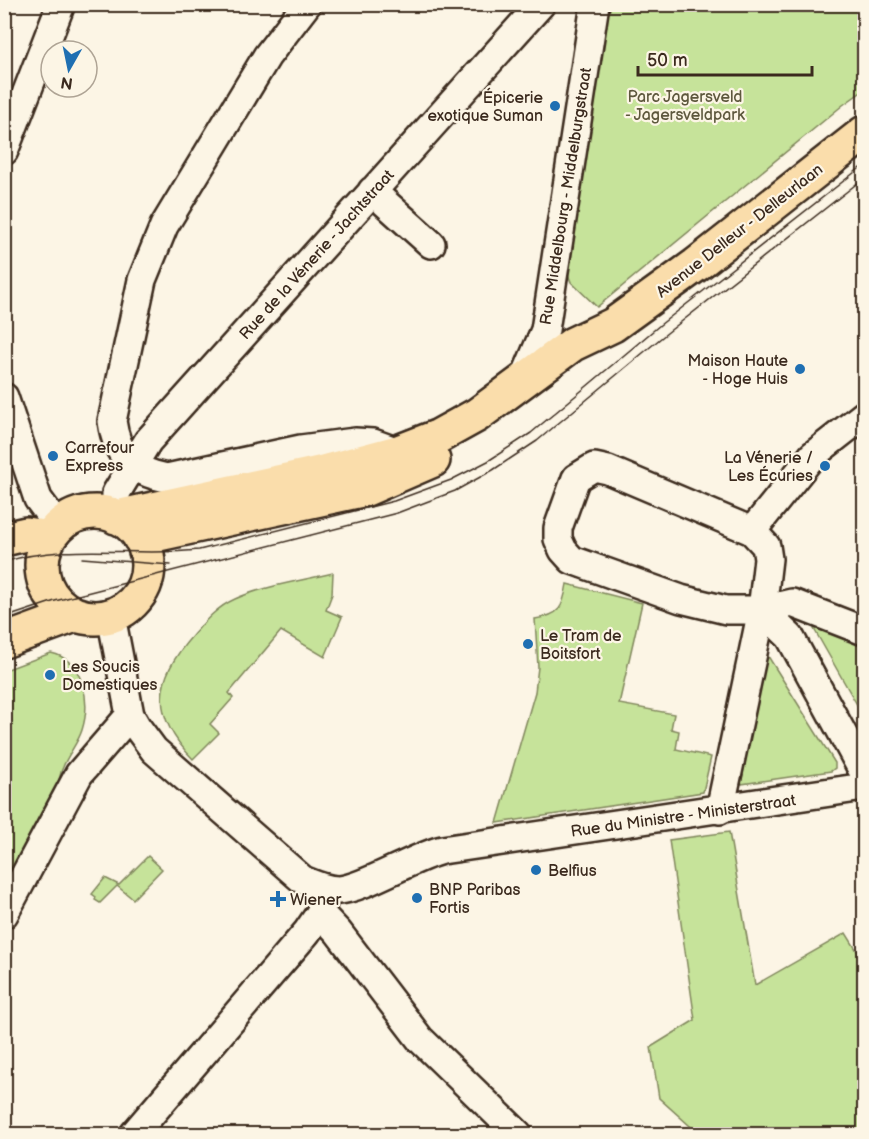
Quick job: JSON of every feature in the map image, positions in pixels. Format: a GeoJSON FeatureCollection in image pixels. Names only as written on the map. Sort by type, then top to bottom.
{"type":"FeatureCollection","features":[{"type":"Feature","properties":{"kind":"main road","name":"Avenue Delleur - Delleurlaan"},"geometry":{"type":"LineString","coordinates":[[613,325],[696,265],[864,133]]}},
{"type":"Feature","properties":{"kind":"main road"},"geometry":{"type":"LineString","coordinates":[[116,517],[323,472],[398,452],[439,436],[477,415],[522,384],[573,344],[613,325]]}},
{"type":"Feature","properties":{"kind":"main road"},"geometry":{"type":"LineString","coordinates":[[141,538],[366,489],[412,470],[479,436],[513,414],[585,357],[613,325]]}},
{"type":"Feature","properties":{"kind":"main road"},"geometry":{"type":"LineString","coordinates":[[4,539],[26,534],[53,532],[83,513],[105,513],[128,523],[141,538],[148,556],[145,583],[130,606],[4,641]]}},
{"type":"Feature","properties":{"kind":"main road"},"geometry":{"type":"LineString","coordinates":[[53,532],[42,558],[45,584],[60,605],[94,617]]}},
{"type":"Feature","properties":{"kind":"street"},"geometry":{"type":"LineString","coordinates":[[4,152],[61,4]]}},
{"type":"Feature","properties":{"kind":"street"},"geometry":{"type":"LineString","coordinates":[[307,4],[267,56],[164,225],[142,280],[112,421],[114,435],[131,465],[147,474],[167,478],[301,448],[355,442],[373,443],[398,452]]}},
{"type":"Feature","properties":{"kind":"street","name":"Rue de la Vénerie - Jachtstraat"},"geometry":{"type":"LineString","coordinates":[[116,517],[116,493],[131,465],[148,441],[541,4]]}},
{"type":"Feature","properties":{"kind":"street","name":"Rue Middelbourg - Middelburgstraat"},"geometry":{"type":"LineString","coordinates":[[522,384],[545,330],[595,5]]}},
{"type":"Feature","properties":{"kind":"street"},"geometry":{"type":"LineString","coordinates":[[372,191],[431,244]]}},
{"type":"Feature","properties":{"kind":"street"},"geometry":{"type":"LineString","coordinates":[[4,397],[38,499],[53,532]]}},
{"type":"Feature","properties":{"kind":"street"},"geometry":{"type":"LineString","coordinates":[[742,526],[813,455],[864,415]]}},
{"type":"Feature","properties":{"kind":"street"},"geometry":{"type":"LineString","coordinates":[[720,810],[762,610],[768,560],[766,546],[742,526],[608,470],[594,467],[576,478],[558,528],[558,539],[562,550],[572,560],[681,599],[726,610],[762,610],[792,603],[864,631]]}},
{"type":"Feature","properties":{"kind":"street"},"geometry":{"type":"LineString","coordinates":[[762,610],[790,637],[864,772]]}},
{"type":"Feature","properties":{"kind":"street"},"geometry":{"type":"LineString","coordinates":[[94,617],[113,717],[125,721]]}},
{"type":"Feature","properties":{"kind":"street"},"geometry":{"type":"LineString","coordinates":[[125,721],[126,735],[153,750],[303,880],[324,901],[338,932],[420,1039],[507,1132]]}},
{"type":"Feature","properties":{"kind":"street"},"geometry":{"type":"LineString","coordinates":[[4,914],[79,774],[125,721]]}},
{"type":"Feature","properties":{"kind":"street","name":"Rue du Ministre - Ministerstraat"},"geometry":{"type":"LineString","coordinates":[[324,901],[423,855],[501,840],[720,810],[864,787]]}},
{"type":"Feature","properties":{"kind":"street"},"geometry":{"type":"LineString","coordinates":[[134,1134],[324,901]]}},
{"type":"Feature","properties":{"kind":"green space","name":"Parc Jagersveld - Jagersveldpark"},"geometry":{"type":"Polygon","coordinates":[[[601,5],[864,5],[864,90],[597,307],[571,282],[557,245],[601,5]]]}},
{"type":"Feature","properties":{"kind":"green space"},"geometry":{"type":"Polygon","coordinates":[[[333,573],[332,594],[326,610],[342,617],[325,657],[281,631],[229,693],[233,698],[210,724],[219,733],[193,759],[170,728],[164,713],[162,698],[164,683],[170,667],[180,651],[217,610],[229,602],[246,594],[333,573]]]}},
{"type":"Feature","properties":{"kind":"green space"},"geometry":{"type":"Polygon","coordinates":[[[567,584],[642,603],[619,704],[674,714],[671,729],[679,731],[676,749],[711,757],[703,792],[497,823],[535,692],[538,667],[535,619],[550,615],[559,609],[567,584]]]}},
{"type":"Feature","properties":{"kind":"green space"},"geometry":{"type":"Polygon","coordinates":[[[815,625],[864,644],[864,717],[814,629],[815,625]]]}},
{"type":"Feature","properties":{"kind":"green space"},"geometry":{"type":"Polygon","coordinates":[[[51,653],[62,657],[78,673],[85,695],[85,719],[57,785],[5,889],[5,670],[51,653]]]}},
{"type":"Feature","properties":{"kind":"green space"},"geometry":{"type":"Polygon","coordinates":[[[766,653],[835,763],[835,768],[831,771],[741,784],[766,653]]]}},
{"type":"Feature","properties":{"kind":"green space"},"geometry":{"type":"Polygon","coordinates":[[[729,832],[755,985],[846,933],[864,962],[864,1134],[699,1134],[659,1098],[651,1047],[695,1020],[669,840],[729,832]]]}},
{"type":"Feature","properties":{"kind":"green space"},"geometry":{"type":"Polygon","coordinates":[[[148,856],[162,869],[133,899],[117,886],[100,903],[95,900],[96,897],[92,894],[105,878],[119,885],[148,856]]]}},
{"type":"Feature","properties":{"kind":"tram line"},"geometry":{"type":"LineString","coordinates":[[4,562],[28,556],[77,551],[175,552],[199,550],[394,501],[451,480],[488,461],[531,433],[660,325],[864,165]]}},
{"type":"Feature","properties":{"kind":"tram line"},"geometry":{"type":"LineString","coordinates":[[4,618],[55,601],[397,513],[455,491],[493,470],[537,441],[667,333],[864,178]]}},
{"type":"Feature","properties":{"kind":"tram line"},"geometry":{"type":"LineString","coordinates":[[82,558],[171,565]]}},
{"type":"Feature","properties":{"kind":"place","name":"Épicerie exotique Suman"},"geometry":{"type":"Point","coordinates":[555,106]}},
{"type":"Feature","properties":{"kind":"place","name":"Maison Haute - Hoge Huis"},"geometry":{"type":"Point","coordinates":[800,369]}},
{"type":"Feature","properties":{"kind":"place","name":"Carrefour Express"},"geometry":{"type":"Point","coordinates":[53,456]}},
{"type":"Feature","properties":{"kind":"place","name":"La Vénerie / Les Écuries"},"geometry":{"type":"Point","coordinates":[825,466]}},
{"type":"Feature","properties":{"kind":"place","name":"Le Tram de Boitsfort"},"geometry":{"type":"Point","coordinates":[528,644]}},
{"type":"Feature","properties":{"kind":"place","name":"Les Soucis Domestiques"},"geometry":{"type":"Point","coordinates":[50,675]}},
{"type":"Feature","properties":{"kind":"place","name":"Belfius"},"geometry":{"type":"Point","coordinates":[536,870]}},
{"type":"Feature","properties":{"kind":"place","name":"BNP Paribas Fortis"},"geometry":{"type":"Point","coordinates":[417,898]}},
{"type":"Feature","properties":{"kind":"place","name":"Wiener"},"geometry":{"type":"Point","coordinates":[278,899]}}]}
